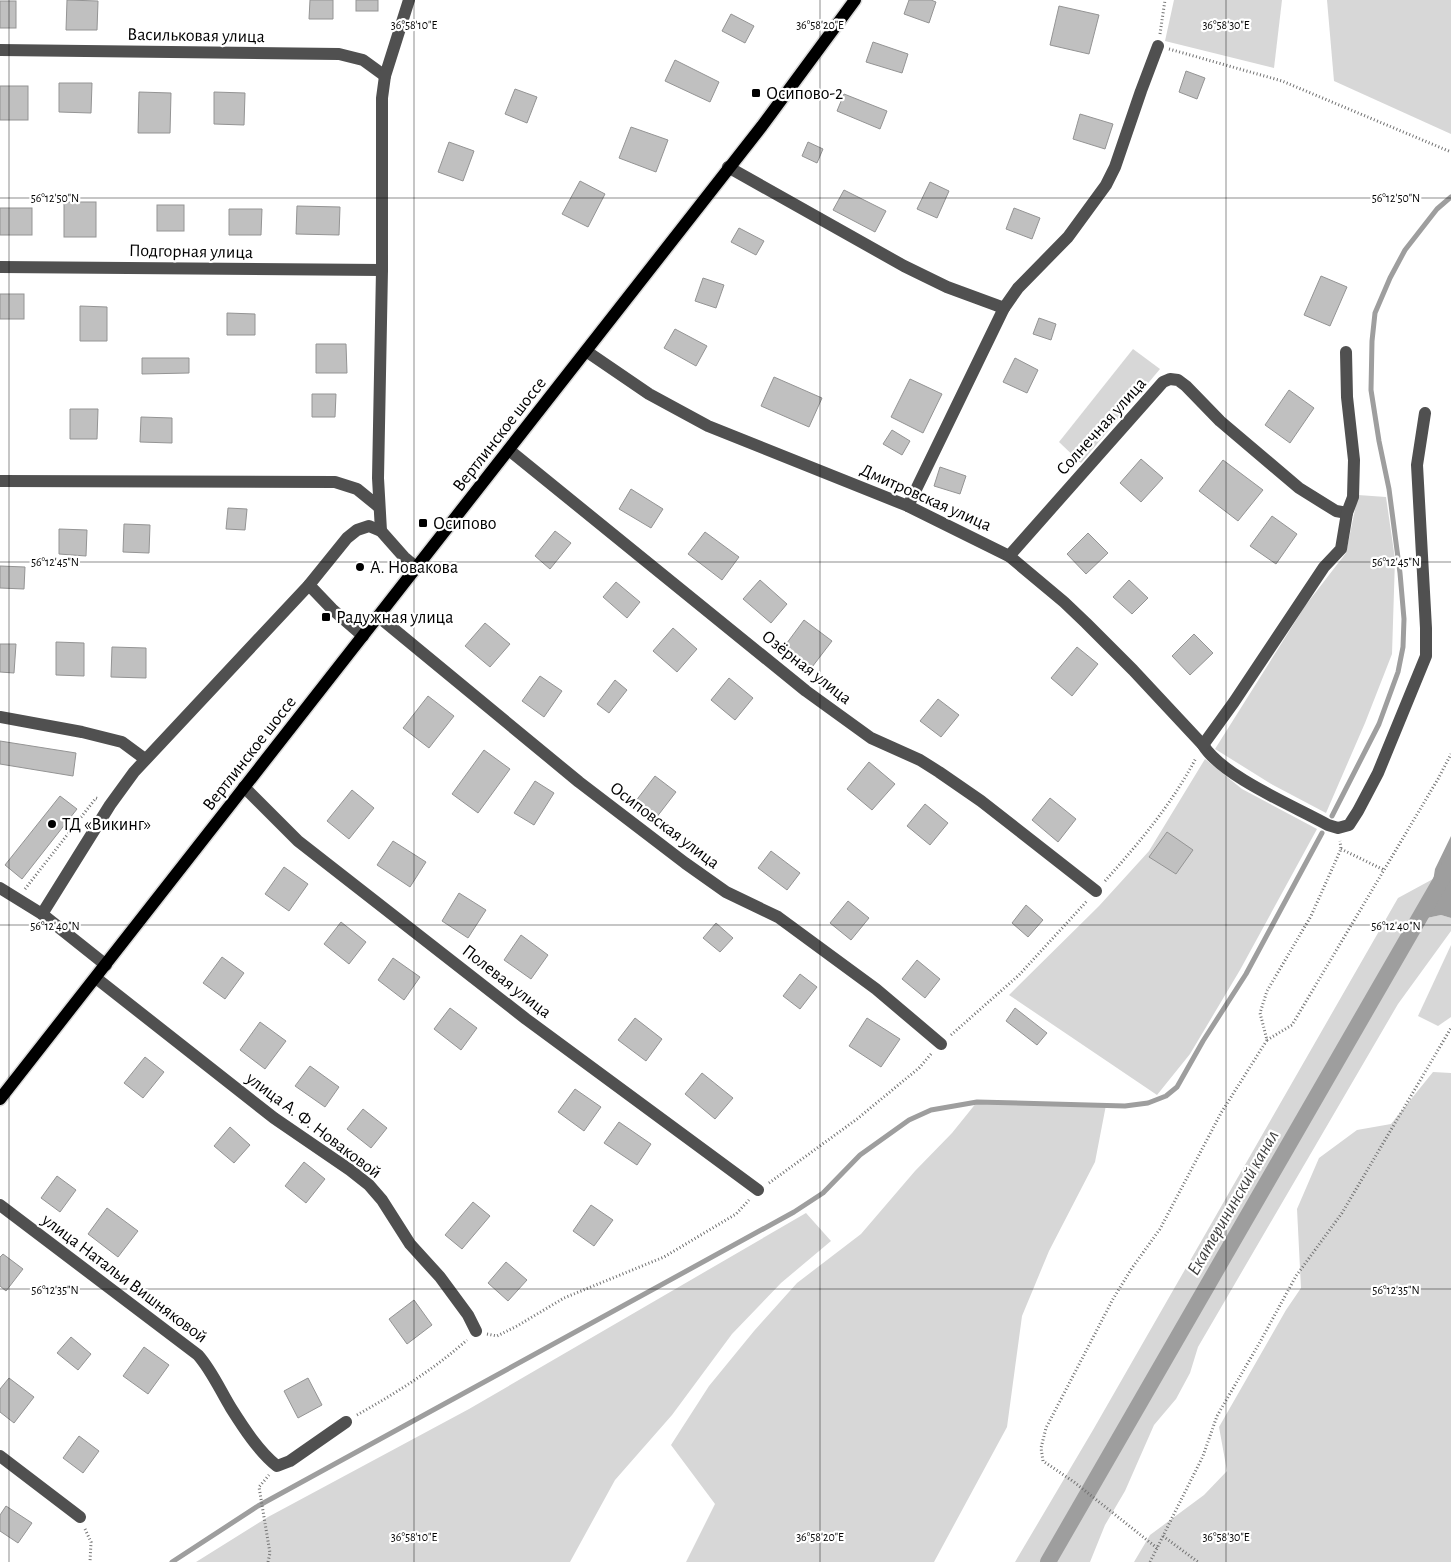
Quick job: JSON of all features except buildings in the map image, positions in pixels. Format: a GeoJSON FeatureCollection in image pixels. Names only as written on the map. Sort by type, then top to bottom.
{"type":"FeatureCollection","features":[{"type":"Feature","properties":{"kind":"main road","name":"Вертлинское шоссе"},"geometry":{"type":"LineString","coordinates":[[0,1099],[363,636],[380,617],[768,118],[855,0]]}},
{"type":"Feature","properties":{"kind":"street"},"geometry":{"type":"LineString","coordinates":[[381,531],[378,478],[382,270],[382,98],[385,76],[409,0]]}},
{"type":"Feature","properties":{"kind":"street"},"geometry":{"type":"LineString","coordinates":[[908,506],[1004,308],[1018,288],[1068,237],[1106,184],[1115,168],[1158,46]]}},
{"type":"Feature","properties":{"kind":"street","name":"Васильковая улица"},"geometry":{"type":"LineString","coordinates":[[0,50],[339,54],[363,60],[385,76]]}},
{"type":"Feature","properties":{"kind":"street"},"geometry":{"type":"LineString","coordinates":[[728,168],[904,266],[947,287],[1004,308]]}},
{"type":"Feature","properties":{"kind":"street","name":"Подгорная улица"},"geometry":{"type":"LineString","coordinates":[[0,267],[382,270]]}},
{"type":"Feature","properties":{"kind":"street","name":"Дмитровская улица"},"geometry":{"type":"LineString","coordinates":[[586,351],[649,394],[708,426],[908,506],[1009,556],[1086,623],[1203,745],[1209,755],[1253,786],[1328,825],[1338,828]]}},
{"type":"Feature","properties":{"kind":"street"},"geometry":{"type":"LineString","coordinates":[[1203,745],[1234,702],[1324,566],[1341,550],[1347,513],[1353,497],[1354,475],[1353,441],[1347,397],[1346,352]]}},
{"type":"Feature","properties":{"kind":"street","name":"Солнечная улица"},"geometry":{"type":"LineString","coordinates":[[1009,556],[1163,382],[1170,379],[1178,380],[1186,386],[1220,421],[1299,488],[1336,511],[1347,513]]}},
{"type":"Feature","properties":{"kind":"street"},"geometry":{"type":"LineString","coordinates":[[1338,828],[1349,825],[1378,773],[1426,656],[1417,465],[1425,413]]}},
{"type":"Feature","properties":{"kind":"street","name":"Озёрная улица"},"geometry":{"type":"LineString","coordinates":[[509,450],[806,691],[871,738],[920,760],[939,772],[981,801],[1096,891]]}},
{"type":"Feature","properties":{"kind":"street"},"geometry":{"type":"LineString","coordinates":[[0,481],[335,482],[357,490],[379,507]]}},
{"type":"Feature","properties":{"kind":"street"},"geometry":{"type":"LineString","coordinates":[[42,914],[110,805],[145,759],[309,585],[347,538],[357,530],[369,526],[381,531],[404,557],[417,568]]}},
{"type":"Feature","properties":{"kind":"street"},"geometry":{"type":"LineString","coordinates":[[309,585],[332,609],[363,636]]}},
{"type":"Feature","properties":{"kind":"street","name":"Осиповская улица"},"geometry":{"type":"LineString","coordinates":[[380,617],[579,782],[685,863],[726,892],[778,917],[876,989],[941,1044]]}},
{"type":"Feature","properties":{"kind":"street"},"geometry":{"type":"LineString","coordinates":[[0,717],[82,732],[122,742],[145,759]]}},
{"type":"Feature","properties":{"kind":"street","name":"Полевая улица"},"geometry":{"type":"LineString","coordinates":[[244,787],[298,841],[526,1019],[758,1190]]}},
{"type":"Feature","properties":{"kind":"street"},"geometry":{"type":"LineString","coordinates":[[0,888],[42,914],[106,965]]}},
{"type":"Feature","properties":{"kind":"street","name":"улица А. Ф. Новаковой"},"geometry":{"type":"LineString","coordinates":[[96,978],[274,1118],[369,1185],[382,1200],[410,1244],[440,1277],[468,1315],[476,1331]]}},
{"type":"Feature","properties":{"kind":"street","name":"улица Натальи Вишняковой"},"geometry":{"type":"LineString","coordinates":[[0,1205],[198,1355],[207,1365],[231,1408],[267,1458],[277,1466]]}},
{"type":"Feature","properties":{"kind":"street"},"geometry":{"type":"LineString","coordinates":[[277,1466],[290,1461],[346,1422]]}},
{"type":"Feature","properties":{"kind":"street"},"geometry":{"type":"LineString","coordinates":[[0,1456],[80,1517]]}},
{"type":"Feature","properties":{"kind":"path"},"geometry":{"type":"LineString","coordinates":[[1165,0],[1158,46],[1282,81],[1451,152]]}},
{"type":"Feature","properties":{"kind":"path"},"geometry":{"type":"LineString","coordinates":[[346,1422],[405,1388],[442,1362],[476,1331],[497,1336],[564,1298],[664,1257],[736,1214],[758,1190],[857,1119],[918,1068],[941,1044],[1019,975],[1137,845],[1168,806],[1184,782],[1203,745]]}},
{"type":"Feature","properties":{"kind":"path"},"geometry":{"type":"LineString","coordinates":[[1157,1548],[1074,1482],[1043,1461],[1041,1448],[1046,1428],[1113,1299],[1132,1268],[1160,1229],[1221,1113],[1267,1040],[1292,1025],[1451,754]]}},
{"type":"Feature","properties":{"kind":"path"},"geometry":{"type":"LineString","coordinates":[[17,899],[96,798],[110,805]]}},
{"type":"Feature","properties":{"kind":"path"},"geometry":{"type":"LineString","coordinates":[[1267,1040],[1260,1013],[1267,991],[1310,916],[1341,849],[1338,828]]}},
{"type":"Feature","properties":{"kind":"path"},"geometry":{"type":"LineString","coordinates":[[1341,849],[1384,870]]}},
{"type":"Feature","properties":{"kind":"path"},"geometry":{"type":"LineString","coordinates":[[1150,1562],[1203,1456],[1217,1416],[1296,1276],[1342,1213],[1451,1028]]}},
{"type":"Feature","properties":{"kind":"path"},"geometry":{"type":"LineString","coordinates":[[268,1562],[270,1553],[259,1488],[277,1466]]}},
{"type":"Feature","properties":{"kind":"path"},"geometry":{"type":"LineString","coordinates":[[80,1517],[91,1542],[90,1562]]}},
{"type":"Feature","properties":{"kind":"path"},"geometry":{"type":"LineString","coordinates":[[1163,1536],[1198,1562]]}},
{"type":"Feature","properties":{"kind":"shaded area"},"geometry":{"type":"Polygon","coordinates":[[[1174,0],[1282,0],[1274,68],[1165,41],[1174,0]]]}},
{"type":"Feature","properties":{"kind":"shaded area"},"geometry":{"type":"Polygon","coordinates":[[[1327,0],[1451,0],[1451,134],[1334,81],[1327,0]]]}},
{"type":"Feature","properties":{"kind":"shaded area"},"geometry":{"type":"Polygon","coordinates":[[[1133,349],[1160,369],[1081,463],[1059,442],[1133,349]]]}},
{"type":"Feature","properties":{"kind":"shaded area"},"geometry":{"type":"Polygon","coordinates":[[[1358,495],[1386,497],[1395,559],[1392,654],[1365,723],[1326,813],[1273,785],[1215,749],[1305,606],[1346,553],[1358,495]]]}},
{"type":"Feature","properties":{"kind":"shaded area"},"geometry":{"type":"Polygon","coordinates":[[[1205,759],[1242,789],[1317,829],[1240,970],[1190,1054],[1157,1095],[1009,995],[1099,906],[1149,851],[1205,759]]]}},
{"type":"Feature","properties":{"kind":"shaded area"},"geometry":{"type":"Polygon","coordinates":[[[1451,836],[1451,918],[1441,915],[1427,918],[1420,913],[1420,908],[1431,894],[1435,869],[1451,836]]]}},
{"type":"Feature","properties":{"kind":"shaded area"},"geometry":{"type":"Polygon","coordinates":[[[1433,879],[1431,894],[1420,908],[1427,918],[1441,915],[1451,918],[1451,931],[1398,1004],[1198,1347],[1190,1373],[1176,1399],[1154,1425],[1125,1491],[1105,1525],[1090,1562],[1015,1562],[1093,1430],[1398,898],[1433,879]]]}},
{"type":"Feature","properties":{"kind":"shaded area"},"geometry":{"type":"Polygon","coordinates":[[[1451,945],[1451,1017],[1438,1026],[1418,1016],[1451,945]]]}},
{"type":"Feature","properties":{"kind":"shaded area"},"geometry":{"type":"Polygon","coordinates":[[[1433,1072],[1451,1073],[1451,1562],[1134,1562],[1150,1535],[1204,1495],[1227,1471],[1219,1427],[1286,1310],[1301,1288],[1297,1209],[1319,1158],[1357,1130],[1391,1124],[1433,1072]]]}},
{"type":"Feature","properties":{"kind":"shaded area"},"geometry":{"type":"Polygon","coordinates":[[[977,1102],[1106,1105],[1095,1162],[1049,1251],[1022,1316],[1007,1427],[934,1562],[686,1562],[715,1504],[671,1445],[709,1386],[754,1331],[797,1283],[861,1234],[915,1171],[952,1133],[977,1102]]]}},
{"type":"Feature","properties":{"kind":"shaded area"},"geometry":{"type":"Polygon","coordinates":[[[806,1213],[831,1241],[781,1283],[732,1334],[672,1415],[615,1480],[570,1562],[196,1562],[268,1517],[469,1409],[806,1213]]]}},
{"type":"Feature","properties":{"kind":"waterway"},"geometry":{"type":"LineString","coordinates":[[1332,816],[1379,724],[1398,672],[1403,647],[1404,619],[1400,573],[1389,489],[1371,390],[1372,341],[1375,313],[1390,278],[1405,250],[1437,209],[1451,197]]}},
{"type":"Feature","properties":{"kind":"waterway"},"geometry":{"type":"LineString","coordinates":[[172,1562],[258,1506],[794,1212],[823,1193],[860,1155],[909,1120],[931,1110],[977,1102],[1125,1106],[1148,1103],[1166,1096],[1177,1087],[1203,1041],[1246,974],[1322,833]]}},
{"type":"Feature","properties":{"kind":"waterway","name":"Екатерининский канал"},"geometry":{"type":"LineString","coordinates":[[1048,1562],[1451,863]]}},
{"type":"Feature","properties":{"kind":"place","name":"Осипово-2"},"geometry":{"type":"Point","coordinates":[756,93]}},
{"type":"Feature","properties":{"kind":"place","name":"Осипово"},"geometry":{"type":"Point","coordinates":[423,523]}},
{"type":"Feature","properties":{"kind":"place","name":"А. Новакова"},"geometry":{"type":"Point","coordinates":[360,567]}},
{"type":"Feature","properties":{"kind":"place","name":"Радужная улица"},"geometry":{"type":"Point","coordinates":[326,617]}},
{"type":"Feature","properties":{"kind":"place","name":"ТД «Викинг»"},"geometry":{"type":"Point","coordinates":[52,824]}}]}
